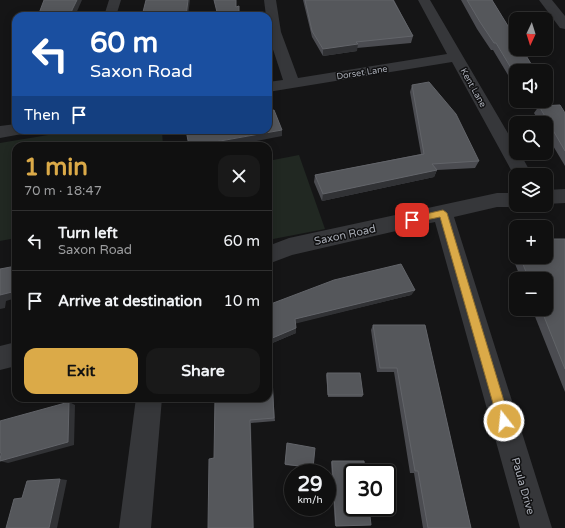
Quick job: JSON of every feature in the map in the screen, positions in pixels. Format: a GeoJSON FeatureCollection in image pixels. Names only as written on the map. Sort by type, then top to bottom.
{"type":"FeatureCollection","features":[{"type":"Feature","properties":{"kind":"street"},"geometry":{"type":"LineString","coordinates":[[111,12],[115,0]]}},
{"type":"Feature","properties":{"kind":"street"},"geometry":{"type":"LineString","coordinates":[[270,0],[272,12]]}},
{"type":"Feature","properties":{"kind":"street","name":"Kent Lane"},"geometry":{"type":"LineString","coordinates":[[424,0],[519,168]]}},
{"type":"Feature","properties":{"kind":"street"},"geometry":{"type":"LineString","coordinates":[[545,0],[565,25]]}},
{"type":"Feature","properties":{"kind":"street"},"geometry":{"type":"LineString","coordinates":[[272,16],[274,32],[292,83]]}},
{"type":"Feature","properties":{"kind":"street","name":"Dorset Lane"},"geometry":{"type":"LineString","coordinates":[[272,86],[456,57]]}},
{"type":"Feature","properties":{"kind":"street"},"geometry":{"type":"LineString","coordinates":[[553,197],[565,196]]}},
{"type":"Feature","properties":{"kind":"street","name":"Saxon Road"},"geometry":{"type":"LineString","coordinates":[[272,253],[289,247],[497,200],[509,200]]}},
{"type":"Feature","properties":{"kind":"street","name":"Paula Drive"},"geometry":{"type":"LineString","coordinates":[[443,213],[536,528]]}},
{"type":"Feature","properties":{"kind":"street"},"geometry":{"type":"LineString","coordinates":[[0,358],[12,355]]}},
{"type":"Feature","properties":{"kind":"street"},"geometry":{"type":"LineString","coordinates":[[135,528],[149,402]]}},
{"type":"Feature","properties":{"kind":"shaded area"},"geometry":{"type":"Polygon","coordinates":[[[54,134],[162,134],[163,142],[12,142],[12,239],[0,241],[0,143],[54,134]]]}},
{"type":"Feature","properties":{"kind":"shaded area"},"geometry":{"type":"Polygon","coordinates":[[[299,155],[325,229],[272,239],[272,160],[299,155]]]}},
{"type":"Feature","properties":{"kind":"building"},"geometry":{"type":"Polygon","coordinates":[[[44,0],[77,0],[72,12],[40,12],[44,0]]]}},
{"type":"Feature","properties":{"kind":"building"},"geometry":{"type":"Polygon","coordinates":[[[146,0],[188,0],[186,12],[143,12],[146,0]]]}},
{"type":"Feature","properties":{"kind":"building"},"geometry":{"type":"Polygon","coordinates":[[[214,0],[236,0],[236,7],[239,6],[239,12],[217,12],[214,0]]]}},
{"type":"Feature","properties":{"kind":"building"},"geometry":{"type":"Polygon","coordinates":[[[305,0],[393,0],[413,36],[356,42],[358,44],[323,49],[312,31],[305,0]]]}},
{"type":"Feature","properties":{"kind":"building"},"geometry":{"type":"Polygon","coordinates":[[[467,0],[492,0],[509,28],[509,56],[526,56],[531,64],[509,65],[496,43],[494,43],[467,0]]]}},
{"type":"Feature","properties":{"kind":"building"},"geometry":{"type":"Polygon","coordinates":[[[429,82],[456,114],[479,161],[432,164],[437,170],[323,194],[315,175],[424,154],[412,85],[429,82]]]}},
{"type":"Feature","properties":{"kind":"building"},"geometry":{"type":"Polygon","coordinates":[[[553,105],[560,105],[565,113],[565,151],[553,130],[553,116],[545,116],[540,108],[553,108],[553,105]]]}},
{"type":"Feature","properties":{"kind":"building"},"geometry":{"type":"Polygon","coordinates":[[[272,110],[274,110],[282,130],[272,132],[272,110]]]}},
{"type":"Feature","properties":{"kind":"building"},"geometry":{"type":"Polygon","coordinates":[[[187,134],[260,134],[214,142],[188,142],[187,134]]]}},
{"type":"Feature","properties":{"kind":"building"},"geometry":{"type":"Polygon","coordinates":[[[553,239],[565,239],[565,369],[544,316],[553,316],[553,272],[526,272],[523,264],[553,264],[553,239]]]}},
{"type":"Feature","properties":{"kind":"building"},"geometry":{"type":"Polygon","coordinates":[[[401,264],[415,290],[295,319],[296,328],[272,338],[272,303],[334,280],[401,264]]]}},
{"type":"Feature","properties":{"kind":"building"},"geometry":{"type":"Polygon","coordinates":[[[12,267],[12,292],[0,295],[0,269],[12,267]]]}},
{"type":"Feature","properties":{"kind":"building"},"geometry":{"type":"Polygon","coordinates":[[[373,325],[425,325],[471,528],[428,528],[418,471],[415,471],[397,368],[380,368],[373,325]]]}},
{"type":"Feature","properties":{"kind":"building"},"geometry":{"type":"Polygon","coordinates":[[[327,373],[360,373],[363,395],[328,395],[327,373]]]}},
{"type":"Feature","properties":{"kind":"building"},"geometry":{"type":"Polygon","coordinates":[[[272,377],[274,418],[250,420],[253,528],[208,528],[209,459],[214,458],[215,402],[272,402],[272,377]]]}},
{"type":"Feature","properties":{"kind":"building"},"geometry":{"type":"Polygon","coordinates":[[[69,402],[68,442],[0,461],[0,421],[69,402]]]}},
{"type":"Feature","properties":{"kind":"building"},"geometry":{"type":"Polygon","coordinates":[[[287,443],[315,448],[313,464],[285,464],[287,443]]]}},
{"type":"Feature","properties":{"kind":"building"},"geometry":{"type":"Polygon","coordinates":[[[332,461],[364,461],[364,464],[344,464],[344,516],[370,516],[371,525],[336,526],[336,464],[332,464],[332,461]]]}},
{"type":"Feature","properties":{"kind":"building"},"geometry":{"type":"Polygon","coordinates":[[[60,479],[49,528],[6,528],[14,499],[22,498],[27,481],[60,479]]]}},
{"type":"Feature","properties":{"kind":"route"},"geometry":{"type":"LineString","coordinates":[[412,220],[443,213],[504,421]]}}]}
